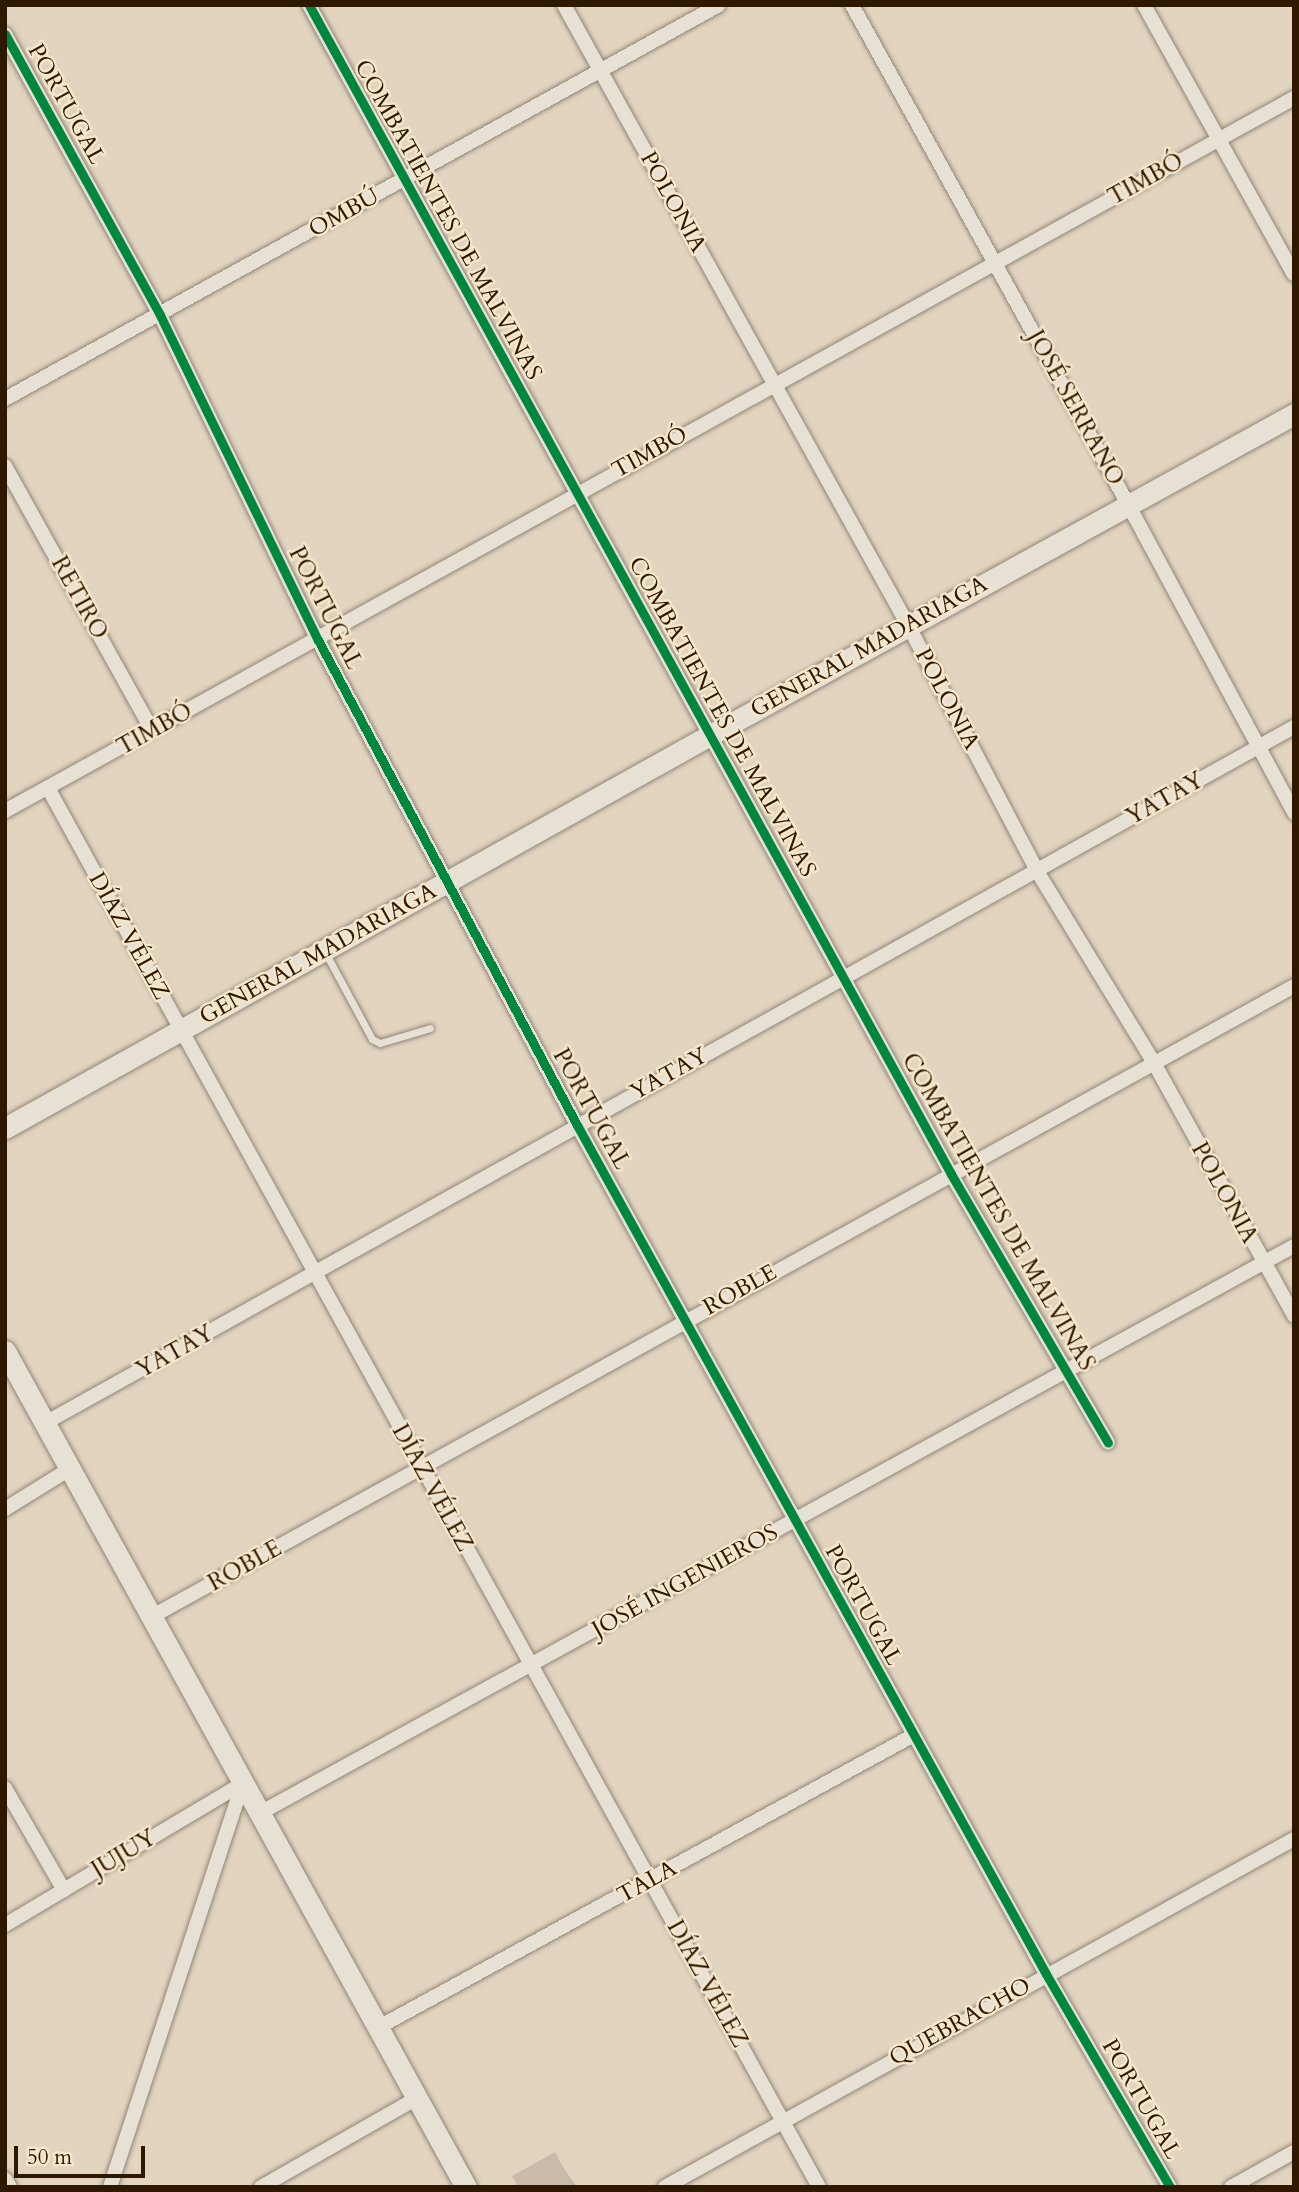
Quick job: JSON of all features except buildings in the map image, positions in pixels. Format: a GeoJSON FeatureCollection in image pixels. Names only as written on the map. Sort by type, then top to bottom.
{"type":"FeatureCollection","features":[{"type":"Feature","properties":{"kind":"street","name":"COMBATIENTES DE MALVINAS"},"geometry":{"type":"LineString","coordinates":[[309,5],[575,494],[712,734],[951,1174],[1108,1443]]}},
{"type":"Feature","properties":{"kind":"street","name":"POLONIA"},"geometry":{"type":"LineString","coordinates":[[564,5],[908,625],[1037,871],[1154,1063],[1294,1316]]}},
{"type":"Feature","properties":{"kind":"street","name":"OMBÚ"},"geometry":{"type":"LineString","coordinates":[[5,399],[719,5]]}},
{"type":"Feature","properties":{"kind":"street","name":"JOSÉ SERRANO"},"geometry":{"type":"LineString","coordinates":[[852,5],[1129,506],[1294,813]]}},
{"type":"Feature","properties":{"kind":"street"},"geometry":{"type":"LineString","coordinates":[[1144,5],[1294,274]]}},
{"type":"Feature","properties":{"kind":"street","name":"PORTUGAL"},"geometry":{"type":"LineString","coordinates":[[5,34],[160,315],[318,640],[577,1125],[1046,1974],[1170,2187]]}},
{"type":"Feature","properties":{"kind":"street","name":"TIMBÓ"},"geometry":{"type":"LineString","coordinates":[[5,811],[1294,97]]}},
{"type":"Feature","properties":{"kind":"street","name":"GENERAL MADARIAGA"},"geometry":{"type":"LineString","coordinates":[[5,1128],[908,625],[1294,414]]}},
{"type":"Feature","properties":{"kind":"street","name":"RETIRO"},"geometry":{"type":"LineString","coordinates":[[5,466],[152,730]]}},
{"type":"Feature","properties":{"kind":"street","name":"YATAY"},"geometry":{"type":"LineString","coordinates":[[46,1423],[1294,727]]}},
{"type":"Feature","properties":{"kind":"street","name":"DÍAZ VÉLEZ"},"geometry":{"type":"LineString","coordinates":[[48,788],[819,2187]]}},
{"type":"Feature","properties":{"kind":"street","name":"ROBLE"},"geometry":{"type":"LineString","coordinates":[[151,1617],[422,1470],[686,1320],[1294,986]]}},
{"type":"Feature","properties":{"kind":"street","name":"JOSÉ INGENIEROS"},"geometry":{"type":"LineString","coordinates":[[260,1813],[1294,1246]]}},
{"type":"Feature","properties":{"kind":"street"},"geometry":{"type":"LineString","coordinates":[[5,1351],[466,2187]]}},
{"type":"Feature","properties":{"kind":"street"},"geometry":{"type":"LineString","coordinates":[[5,1509],[71,1468]]}},
{"type":"Feature","properties":{"kind":"street","name":"TALA"},"geometry":{"type":"LineString","coordinates":[[379,2027],[914,1735]]}},
{"type":"Feature","properties":{"kind":"street"},"geometry":{"type":"LineString","coordinates":[[110,2187],[243,1783]]}},
{"type":"Feature","properties":{"kind":"street","name":"JUJUY"},"geometry":{"type":"LineString","coordinates":[[5,1925],[243,1783]]}},
{"type":"Feature","properties":{"kind":"street"},"geometry":{"type":"LineString","coordinates":[[5,1787],[64,1890]]}},
{"type":"Feature","properties":{"kind":"street","name":"QUEBRACHO"},"geometry":{"type":"LineString","coordinates":[[665,2187],[1294,1839]]}},
{"type":"Feature","properties":{"kind":"street"},"geometry":{"type":"LineString","coordinates":[[261,2187],[416,2098]]}},
{"type":"Feature","properties":{"kind":"street"},"geometry":{"type":"LineString","coordinates":[[1231,2187],[1294,2152]]}},
{"type":"Feature","properties":{"kind":"street"},"geometry":{"type":"LineString","coordinates":[[5,2179],[10,2187]]}},
{"type":"Feature","properties":{"kind":"lane"},"geometry":{"type":"LineString","coordinates":[[324,951],[372,1039],[380,1043],[430,1028]]}},
{"type":"Feature","properties":{"kind":"cycle path"},"geometry":{"type":"LineString","coordinates":[[309,5],[951,1174],[1108,1443]]}},
{"type":"Feature","properties":{"kind":"cycle path"},"geometry":{"type":"LineString","coordinates":[[5,34],[160,315],[318,640],[577,1125],[1046,1974],[1170,2187]]}}]}
